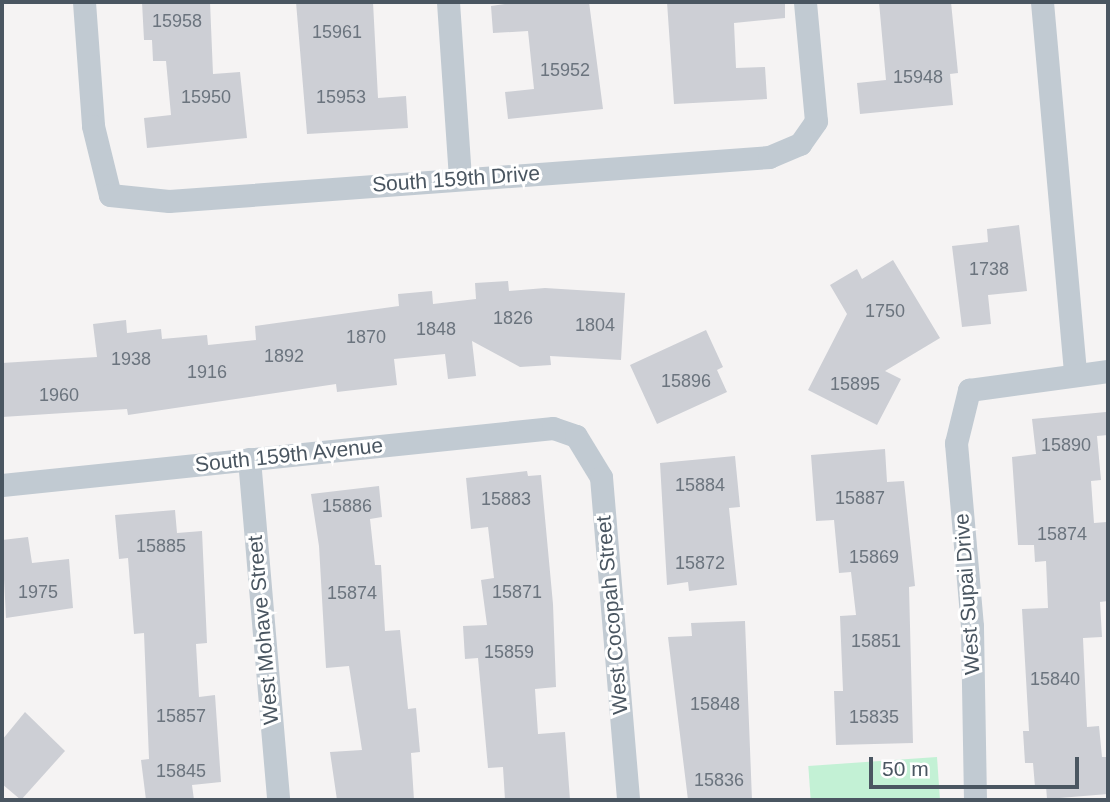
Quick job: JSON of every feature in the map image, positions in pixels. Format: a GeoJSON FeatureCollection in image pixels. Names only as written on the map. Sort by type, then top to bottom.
{"type":"FeatureCollection","features":[{"type":"Feature","properties":{"kind":"street","name":"South 159th Drive"},"geometry":{"type":"LineString","coordinates":[[85,2],[93,126],[110,195],[169,201],[769,156],[800,144],[816,121],[804,2]]}},
{"type":"Feature","properties":{"kind":"street"},"geometry":{"type":"LineString","coordinates":[[448,2],[460,178]]}},
{"type":"Feature","properties":{"kind":"street"},"geometry":{"type":"LineString","coordinates":[[1042,2],[1075,374],[1108,371]]}},
{"type":"Feature","properties":{"kind":"street","name":"West Supai Drive"},"geometry":{"type":"LineString","coordinates":[[975,800],[972,626],[956,443],[969,390],[1075,374]]}},
{"type":"Feature","properties":{"kind":"street","name":"South 159th Avenue"},"geometry":{"type":"LineString","coordinates":[[2,485],[553,428],[576,436]]}},
{"type":"Feature","properties":{"kind":"street","name":"West Cocopah Street"},"geometry":{"type":"LineString","coordinates":[[576,436],[601,477],[628,800]]}},
{"type":"Feature","properties":{"kind":"street","name":"West Mohave Street"},"geometry":{"type":"LineString","coordinates":[[249,459],[278,800]]}},
{"type":"Feature","properties":{"kind":"green space"},"geometry":{"type":"Polygon","coordinates":[[[937,757],[940,800],[811,800],[808,766],[937,757]]]}},
{"type":"Feature","properties":{"kind":"building"},"geometry":{"type":"Polygon","coordinates":[[[142,2],[210,2],[213,74],[240,72],[247,138],[147,148],[144,118],[171,115],[166,61],[153,61],[152,40],[144,40],[142,2]]]}},
{"type":"Feature","properties":{"kind":"building"},"geometry":{"type":"Polygon","coordinates":[[[296,2],[373,2],[378,98],[406,96],[408,128],[307,134],[296,2]]]}},
{"type":"Feature","properties":{"kind":"building"},"geometry":{"type":"Polygon","coordinates":[[[518,2],[589,2],[603,109],[508,119],[505,92],[534,89],[528,31],[493,33],[491,6],[518,2]]]}},
{"type":"Feature","properties":{"kind":"building"},"geometry":{"type":"Polygon","coordinates":[[[667,2],[785,2],[785,18],[734,23],[736,68],[765,67],[767,99],[674,104],[667,2]]]}},
{"type":"Feature","properties":{"kind":"building"},"geometry":{"type":"Polygon","coordinates":[[[879,2],[951,2],[958,73],[950,74],[953,105],[860,114],[857,83],[886,80],[879,2]]]}},
{"type":"Feature","properties":{"kind":"building"},"geometry":{"type":"Polygon","coordinates":[[[1019,225],[1027,291],[988,295],[991,324],[962,327],[952,246],[988,242],[987,229],[1019,225]]]}},
{"type":"Feature","properties":{"kind":"building"},"geometry":{"type":"Polygon","coordinates":[[[893,260],[940,338],[885,371],[901,379],[877,425],[808,390],[847,314],[830,285],[857,269],[862,279],[893,260]]]}},
{"type":"Feature","properties":{"kind":"building"},"geometry":{"type":"Polygon","coordinates":[[[508,281],[509,291],[545,288],[625,293],[621,360],[550,356],[551,365],[520,367],[472,341],[476,376],[448,379],[445,354],[394,359],[397,385],[337,392],[336,384],[128,415],[127,409],[2,417],[2,363],[97,357],[93,324],[126,320],[127,333],[161,329],[162,339],[207,335],[208,345],[256,340],[255,326],[399,306],[398,294],[432,291],[433,304],[476,299],[475,283],[508,281]]]}},
{"type":"Feature","properties":{"kind":"building"},"geometry":{"type":"Polygon","coordinates":[[[706,330],[723,367],[717,370],[727,392],[657,424],[630,365],[706,330]]]}},
{"type":"Feature","properties":{"kind":"building"},"geometry":{"type":"Polygon","coordinates":[[[1106,412],[1108,435],[1097,436],[1101,480],[1091,481],[1094,523],[1107,522],[1108,601],[1100,602],[1102,637],[1083,638],[1087,727],[1099,726],[1102,757],[1108,757],[1108,794],[1047,799],[1046,786],[1035,787],[1033,763],[1025,763],[1023,731],[1029,731],[1022,609],[1048,608],[1046,561],[1035,562],[1034,545],[1018,545],[1012,457],[1036,454],[1032,419],[1106,412]]]}},
{"type":"Feature","properties":{"kind":"building"},"geometry":{"type":"Polygon","coordinates":[[[885,449],[887,482],[904,481],[915,586],[909,587],[913,743],[836,745],[834,691],[843,691],[840,616],[856,615],[851,572],[839,573],[834,520],[816,521],[811,455],[885,449]]]}},
{"type":"Feature","properties":{"kind":"building"},"geometry":{"type":"Polygon","coordinates":[[[735,456],[740,507],[729,508],[737,585],[689,591],[688,582],[667,585],[660,463],[735,456]]]}},
{"type":"Feature","properties":{"kind":"building"},"geometry":{"type":"Polygon","coordinates":[[[527,471],[528,476],[541,475],[553,604],[556,687],[535,689],[538,734],[565,732],[570,800],[505,800],[503,767],[488,768],[478,658],[465,659],[463,626],[487,625],[481,580],[494,578],[488,527],[471,529],[466,478],[527,471]]]}},
{"type":"Feature","properties":{"kind":"building"},"geometry":{"type":"Polygon","coordinates":[[[379,486],[382,517],[370,519],[375,565],[381,565],[385,631],[400,630],[408,709],[416,708],[420,752],[411,753],[414,800],[337,800],[330,752],[362,750],[349,666],[326,668],[319,546],[311,494],[379,486]]]}},
{"type":"Feature","properties":{"kind":"building"},"geometry":{"type":"Polygon","coordinates":[[[175,510],[177,533],[202,531],[207,643],[196,644],[199,697],[215,695],[221,782],[192,785],[194,800],[146,800],[141,760],[149,759],[144,633],[134,634],[128,558],[119,559],[115,515],[175,510]]]}},
{"type":"Feature","properties":{"kind":"building"},"geometry":{"type":"Polygon","coordinates":[[[28,537],[32,563],[69,559],[73,608],[6,618],[2,540],[28,537]]]}},
{"type":"Feature","properties":{"kind":"building"},"geometry":{"type":"Polygon","coordinates":[[[745,621],[752,800],[688,800],[668,637],[692,636],[691,623],[745,621]]]}},
{"type":"Feature","properties":{"kind":"building"},"geometry":{"type":"Polygon","coordinates":[[[25,712],[65,751],[21,800],[2,784],[2,740],[25,712]]]}}]}
